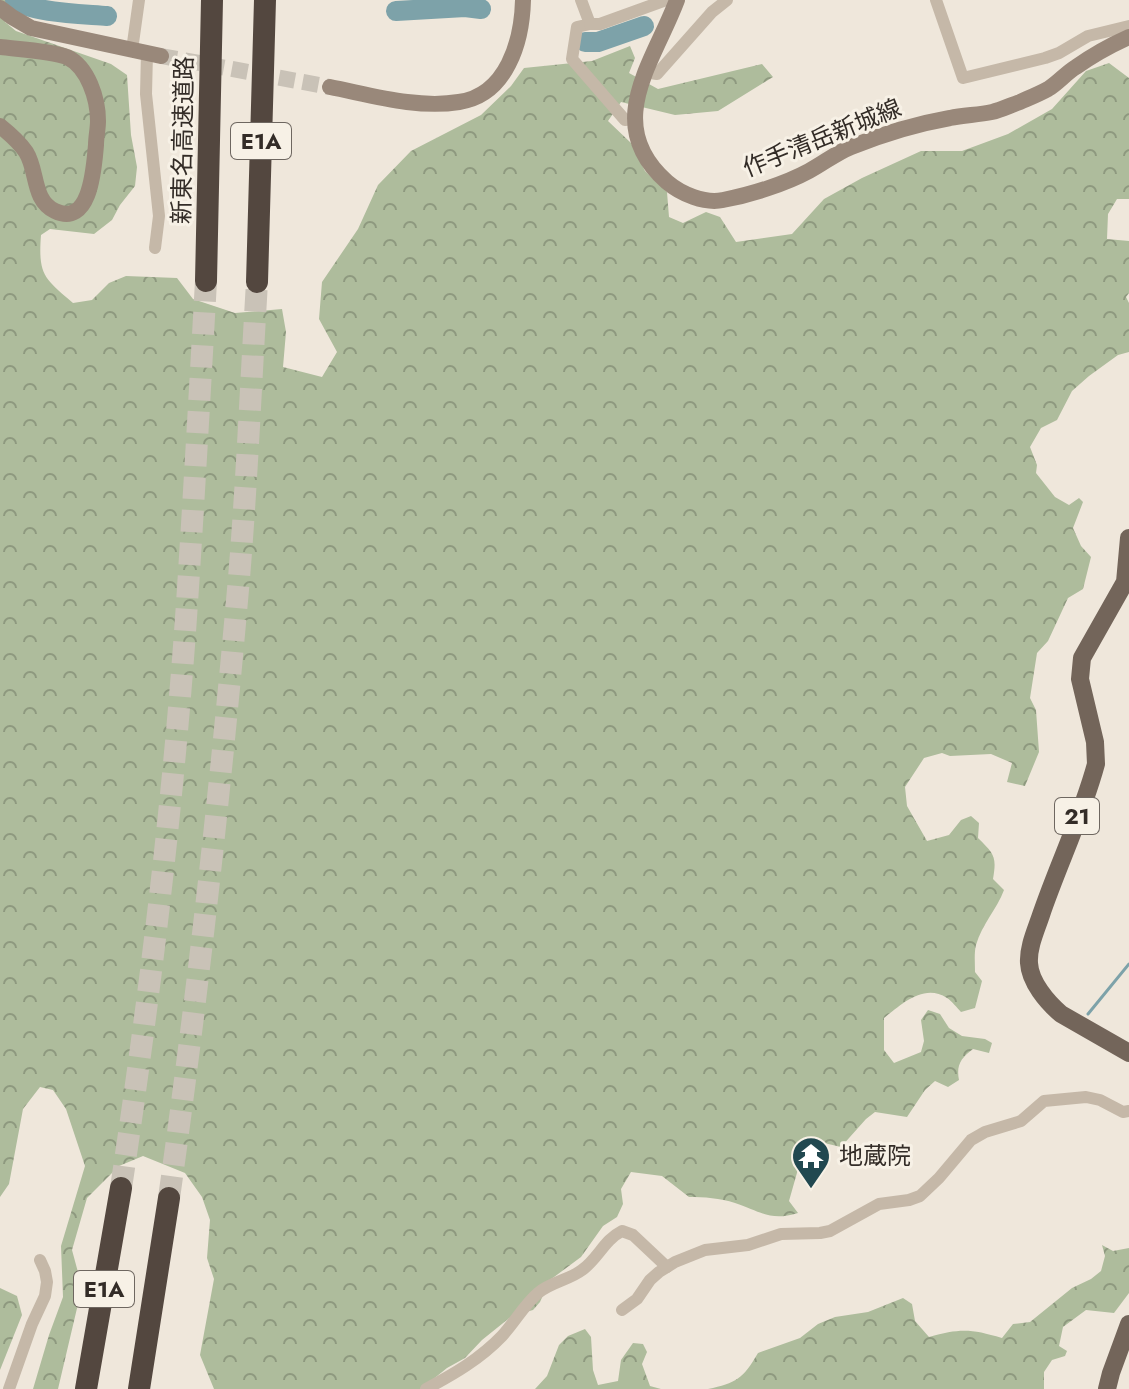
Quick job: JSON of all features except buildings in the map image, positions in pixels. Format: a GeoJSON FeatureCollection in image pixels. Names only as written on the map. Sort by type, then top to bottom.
{"type":"FeatureCollection","features":[{"type":"Feature","properties":{"kind":"highway","name":"新東名高速道路"},"geometry":{"type":"LineString","coordinates":[[206,281],[212,0]]}},
{"type":"Feature","properties":{"kind":"highway","name":"E1A"},"geometry":{"type":"LineString","coordinates":[[257,282],[265,0]]}},
{"type":"Feature","properties":{"kind":"highway","name":"E1A"},"geometry":{"type":"LineString","coordinates":[[86,1389],[121,1188]]}},
{"type":"Feature","properties":{"kind":"highway","name":"E1A"},"geometry":{"type":"LineString","coordinates":[[139,1389],[169,1198]]}},
{"type":"Feature","properties":{"kind":"main road"},"geometry":{"type":"LineString","coordinates":[[330,87],[402,101],[438,104],[463,102],[484,93],[499,79],[512,59],[519,38],[523,0]]}},
{"type":"Feature","properties":{"kind":"main road","name":"作手清岳新城線"},"geometry":{"type":"LineString","coordinates":[[676,0],[637,94],[635,119],[638,137],[656,171],[670,184],[700,199],[717,201],[795,178],[838,152],[884,134],[952,117],[993,112],[1022,101],[1050,88],[1073,68],[1129,37]]}},
{"type":"Feature","properties":{"kind":"main road"},"geometry":{"type":"LineString","coordinates":[[0,8],[31,28],[147,53]]}},
{"type":"Feature","properties":{"kind":"main road"},"geometry":{"type":"LineString","coordinates":[[0,47],[67,58],[84,71],[95,98],[98,119],[94,171],[89,194],[81,206],[71,214],[63,214],[46,205],[38,192],[27,154],[0,126]]}},
{"type":"Feature","properties":{"kind":"main road","name":"21"},"geometry":{"type":"LineString","coordinates":[[1129,538],[1125,582],[1082,658],[1080,670],[1095,742],[1096,764],[1033,940],[1029,964],[1031,973],[1051,1006],[1129,1053]]}},
{"type":"Feature","properties":{"kind":"main road"},"geometry":{"type":"LineString","coordinates":[[1107,1389],[1129,1324]]}},
{"type":"Feature","properties":{"kind":"street"},"geometry":{"type":"LineString","coordinates":[[139,0],[147,53],[146,94],[159,216],[155,248]]}},
{"type":"Feature","properties":{"kind":"street"},"geometry":{"type":"LineString","coordinates":[[581,0],[590,24]]}},
{"type":"Feature","properties":{"kind":"street"},"geometry":{"type":"LineString","coordinates":[[635,119],[625,120],[572,59],[577,27],[600,24],[666,0]]}},
{"type":"Feature","properties":{"kind":"street"},"geometry":{"type":"LineString","coordinates":[[644,72],[657,74],[712,12],[727,0]]}},
{"type":"Feature","properties":{"kind":"street"},"geometry":{"type":"LineString","coordinates":[[936,0],[963,78],[1045,58],[1088,36],[1129,26]]}},
{"type":"Feature","properties":{"kind":"street"},"geometry":{"type":"LineString","coordinates":[[622,1310],[632,1304],[650,1280],[667,1267],[705,1250],[748,1245],[781,1234],[830,1231],[879,1204],[920,1196],[971,1140],[985,1132],[1021,1121],[1044,1101],[1086,1097],[1100,1100],[1123,1112],[1129,1111]]}},
{"type":"Feature","properties":{"kind":"street"},"geometry":{"type":"LineString","coordinates":[[426,1389],[484,1353],[504,1334],[534,1296],[584,1269],[613,1235],[622,1231],[633,1235],[667,1267]]}},
{"type":"Feature","properties":{"kind":"street"},"geometry":{"type":"LineString","coordinates":[[9,1389],[45,1296],[47,1282],[40,1260]]}},
{"type":"Feature","properties":{"kind":"green space"},"geometry":{"type":"Polygon","coordinates":[[[0,0],[9,0],[5,22],[16,31],[111,64],[127,75],[131,135],[137,167],[135,186],[112,220],[94,234],[50,229],[41,235],[42,268],[49,281],[73,303],[92,300],[109,283],[126,276],[177,278],[193,299],[235,313],[282,309],[286,332],[283,367],[322,377],[337,352],[319,319],[322,282],[358,229],[378,185],[411,151],[481,115],[511,86],[524,68],[592,61],[630,46],[635,58],[629,73],[658,89],[762,64],[773,77],[718,111],[675,115],[621,102],[608,121],[631,143],[645,171],[667,192],[669,217],[683,223],[706,212],[720,217],[736,242],[792,234],[824,199],[921,151],[962,151],[1008,134],[1052,109],[1086,71],[1109,63],[1129,78],[1129,199],[1117,199],[1108,214],[1107,239],[1129,241],[1129,293],[1126,297],[1129,303],[1129,352],[1118,355],[1072,391],[1057,420],[1041,428],[1030,447],[1037,465],[1036,473],[1055,497],[1069,505],[1079,498],[1083,502],[1073,528],[1081,546],[1091,557],[1083,589],[1068,598],[1048,641],[1037,653],[1030,698],[1036,710],[1039,752],[1025,786],[1007,782],[1012,763],[991,754],[950,756],[942,753],[924,758],[905,787],[907,806],[927,841],[949,835],[961,820],[971,816],[979,823],[978,838],[994,860],[993,879],[1004,890],[976,945],[975,972],[982,981],[975,1008],[961,1012],[949,999],[938,994],[914,997],[884,1018],[884,1050],[894,1063],[921,1052],[924,1041],[921,1020],[928,1010],[940,1014],[949,1028],[962,1036],[992,1043],[989,1053],[973,1049],[965,1056],[959,1066],[959,1080],[948,1087],[935,1081],[907,1117],[875,1112],[841,1147],[820,1142],[804,1148],[789,1201],[798,1213],[772,1216],[724,1200],[689,1197],[662,1176],[631,1172],[621,1189],[623,1204],[617,1217],[603,1226],[581,1257],[550,1280],[533,1310],[512,1316],[465,1358],[421,1389],[214,1389],[200,1355],[214,1279],[207,1258],[210,1220],[202,1197],[185,1173],[143,1156],[119,1166],[87,1198],[72,1250],[82,1287],[58,1389],[33,1389],[63,1297],[61,1246],[85,1166],[66,1109],[53,1090],[40,1087],[23,1109],[9,1184],[0,1197],[0,0]]]}},
{"type":"Feature","properties":{"kind":"green space"},"geometry":{"type":"Polygon","coordinates":[[[1102,1245],[1113,1251],[1129,1248],[1129,1293],[1114,1313],[1086,1310],[1063,1327],[1059,1346],[1067,1351],[1065,1356],[1052,1360],[1044,1372],[1044,1389],[708,1389],[738,1378],[758,1353],[800,1338],[818,1324],[835,1317],[868,1312],[903,1298],[912,1304],[915,1321],[929,1337],[966,1331],[1002,1338],[1013,1324],[1030,1322],[1072,1288],[1101,1271],[1105,1256],[1102,1245]]]}},
{"type":"Feature","properties":{"kind":"green space"},"geometry":{"type":"Polygon","coordinates":[[[0,1288],[17,1296],[22,1315],[0,1370],[0,1288]]]}},
{"type":"Feature","properties":{"kind":"green space"},"geometry":{"type":"Polygon","coordinates":[[[585,1329],[591,1337],[593,1370],[598,1385],[618,1381],[621,1360],[633,1343],[643,1344],[647,1352],[642,1364],[650,1386],[661,1389],[535,1389],[547,1376],[559,1345],[568,1336],[585,1329]]]}},
{"type":"Feature","properties":{"kind":"waterway"},"geometry":{"type":"LineString","coordinates":[[15,0],[33,8],[107,16]]}},
{"type":"Feature","properties":{"kind":"waterway"},"geometry":{"type":"LineString","coordinates":[[396,11],[481,9]]}},
{"type":"Feature","properties":{"kind":"waterway"},"geometry":{"type":"LineString","coordinates":[[585,42],[598,42],[644,26]]}},
{"type":"Feature","properties":{"kind":"waterway"},"geometry":{"type":"LineString","coordinates":[[1088,1014],[1129,964]]}},
{"type":"Feature","properties":{"kind":"tunnel"},"geometry":{"type":"LineString","coordinates":[[161,56],[330,87]]}},
{"type":"Feature","properties":{"kind":"tunnel"},"geometry":{"type":"LineString","coordinates":[[121,1188],[151,969],[175,750],[206,281]]}},
{"type":"Feature","properties":{"kind":"tunnel"},"geometry":{"type":"LineString","coordinates":[[169,1198],[225,734],[242,541],[257,282]]}},
{"type":"Feature","properties":{"kind":"place","name":"地蔵院"},"geometry":{"type":"Point","coordinates":[811,1190]}}]}
